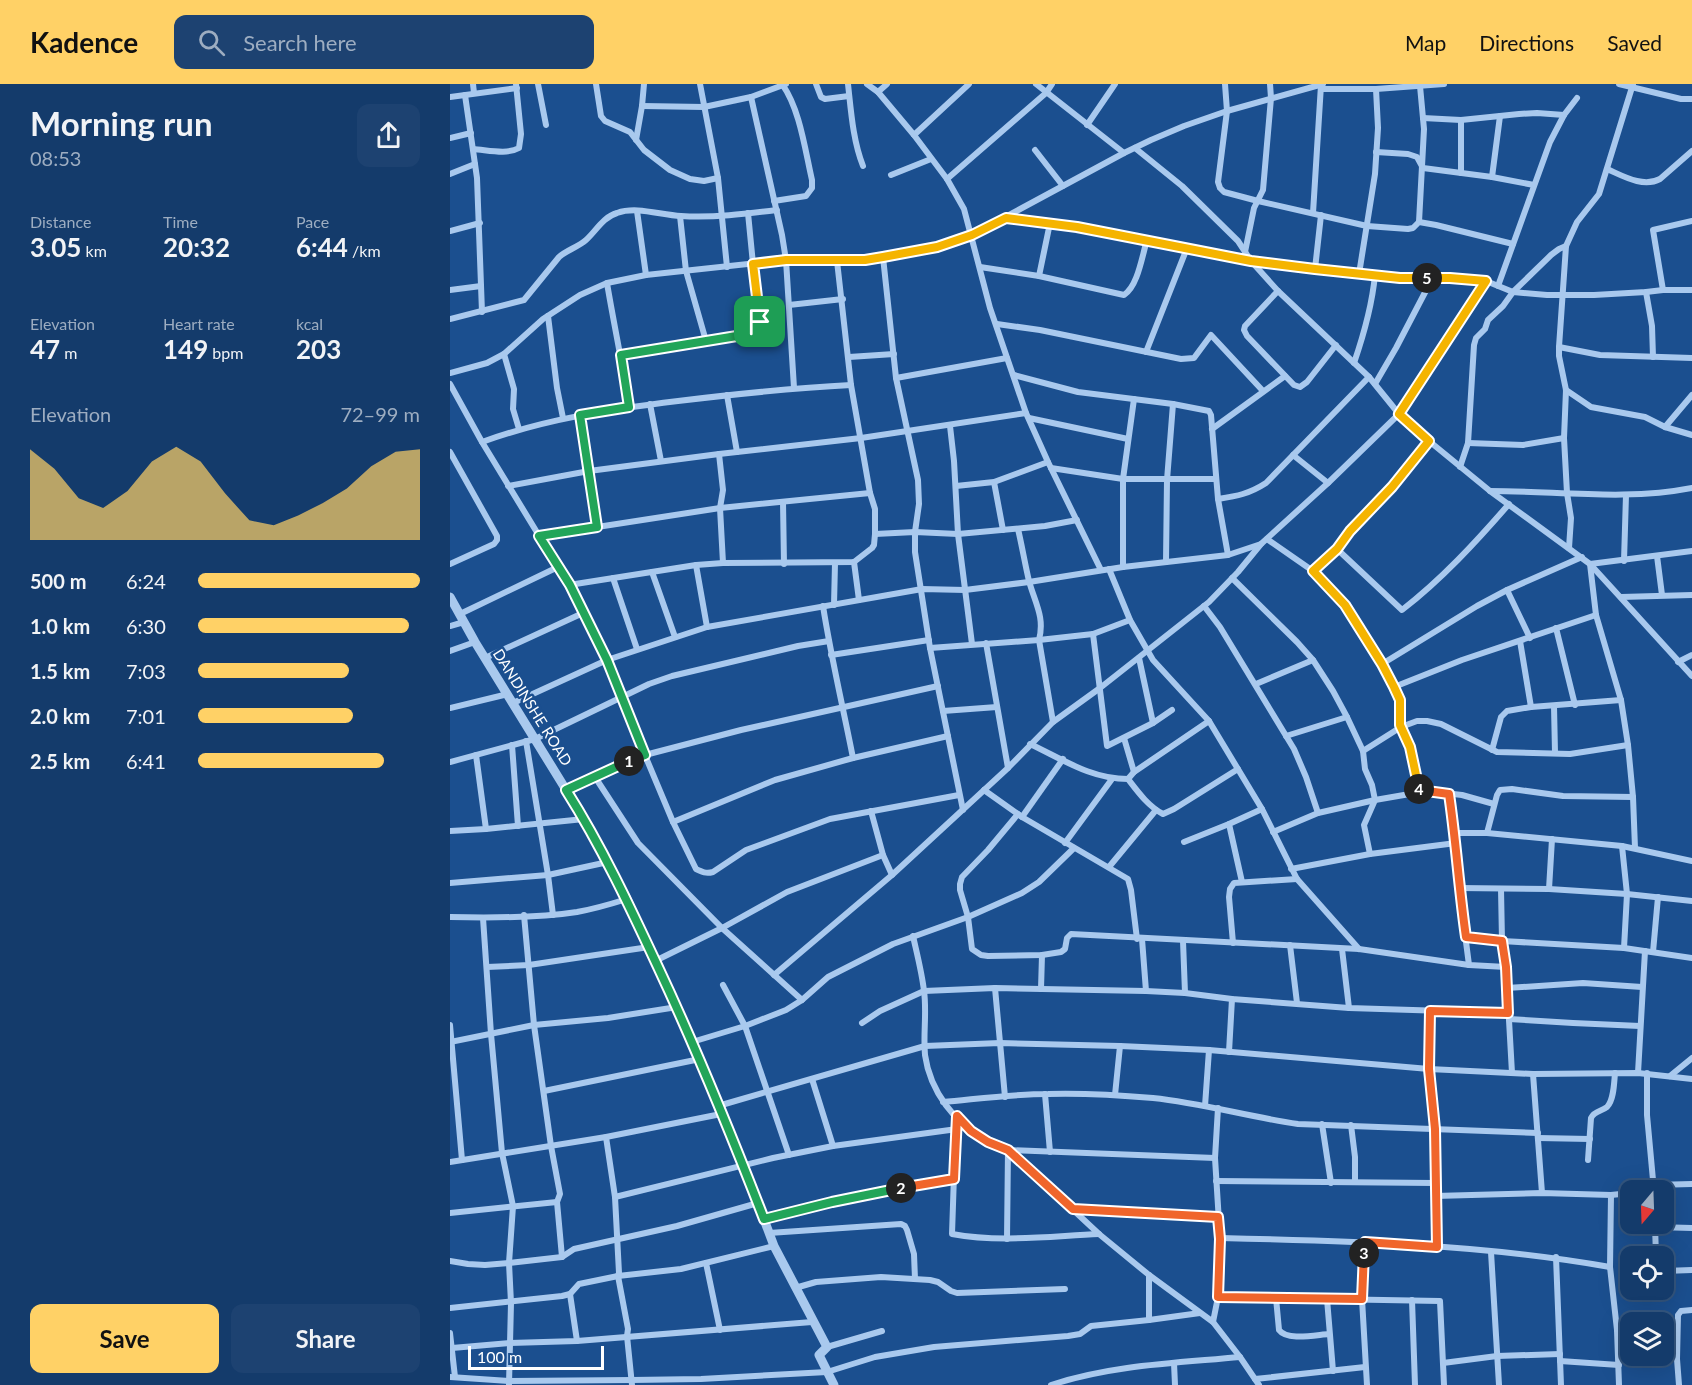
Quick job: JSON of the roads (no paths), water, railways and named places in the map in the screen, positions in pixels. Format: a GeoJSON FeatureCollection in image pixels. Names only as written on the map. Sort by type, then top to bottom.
{"type":"FeatureCollection","features":[{"type":"Feature","properties":{"kind":"street"},"geometry":{"type":"LineString","coordinates":[[473,84],[474,93]]}},
{"type":"Feature","properties":{"kind":"street"},"geometry":{"type":"LineString","coordinates":[[538,84],[546,125]]}},
{"type":"Feature","properties":{"kind":"street"},"geometry":{"type":"LineString","coordinates":[[596,84],[603,119],[630,132],[644,150],[670,170],[690,179],[704,181],[718,178]]}},
{"type":"Feature","properties":{"kind":"street"},"geometry":{"type":"LineString","coordinates":[[636,140],[644,84]]}},
{"type":"Feature","properties":{"kind":"street"},"geometry":{"type":"LineString","coordinates":[[700,84],[718,178],[727,267]]}},
{"type":"Feature","properties":{"kind":"street"},"geometry":{"type":"LineString","coordinates":[[642,106],[704,107],[752,97],[784,84],[797,119],[812,188],[806,196],[774,201]]}},
{"type":"Feature","properties":{"kind":"street"},"geometry":{"type":"LineString","coordinates":[[816,84],[821,97],[825,99],[849,96]]}},
{"type":"Feature","properties":{"kind":"street"},"geometry":{"type":"LineString","coordinates":[[848,84],[854,128],[863,166]]}},
{"type":"Feature","properties":{"kind":"street"},"geometry":{"type":"LineString","coordinates":[[867,84],[878,92],[914,135],[947,180],[964,209],[990,308],[1028,415],[1049,465],[1101,570]]}},
{"type":"Feature","properties":{"kind":"street"},"geometry":{"type":"LineString","coordinates":[[878,92],[887,84]]}},
{"type":"Feature","properties":{"kind":"street"},"geometry":{"type":"LineString","coordinates":[[914,135],[969,84]]}},
{"type":"Feature","properties":{"kind":"street"},"geometry":{"type":"LineString","coordinates":[[1036,84],[1124,153]]}},
{"type":"Feature","properties":{"kind":"street"},"geometry":{"type":"LineString","coordinates":[[947,180],[1046,93],[1052,84]]}},
{"type":"Feature","properties":{"kind":"street"},"geometry":{"type":"LineString","coordinates":[[1087,125],[1114,84]]}},
{"type":"Feature","properties":{"kind":"street"},"geometry":{"type":"LineString","coordinates":[[1225,84],[1227,111],[1218,182],[1224,192],[1366,226],[1408,229],[1413,228],[1419,222],[1423,168],[1423,118],[1420,86]]}},
{"type":"Feature","properties":{"kind":"street"},"geometry":{"type":"LineString","coordinates":[[1245,252],[1254,208],[1263,190],[1265,178],[1270,84]]}},
{"type":"Feature","properties":{"kind":"street"},"geometry":{"type":"LineString","coordinates":[[450,373],[487,363],[504,354],[548,316],[580,296],[607,283],[646,275],[786,260],[865,260],[937,247],[972,235],[1006,218],[1124,153],[1184,126],[1227,111],[1319,85],[1376,88],[1444,84]]}},
{"type":"Feature","properties":{"kind":"street"},"geometry":{"type":"LineString","coordinates":[[1619,84],[1633,85],[1681,99],[1692,99]]}},
{"type":"Feature","properties":{"kind":"street"},"geometry":{"type":"LineString","coordinates":[[1315,269],[1319,85]]}},
{"type":"Feature","properties":{"kind":"street"},"geometry":{"type":"LineString","coordinates":[[1569,548],[1571,518],[1567,493],[1564,438],[1566,390],[1559,346],[1566,246],[1577,222],[1599,194],[1633,85]]}},
{"type":"Feature","properties":{"kind":"street"},"geometry":{"type":"LineString","coordinates":[[450,97],[517,86],[521,134],[519,148],[506,152],[473,149]]}},
{"type":"Feature","properties":{"kind":"street"},"geometry":{"type":"LineString","coordinates":[[1359,274],[1375,174],[1378,128],[1376,88]]}},
{"type":"Feature","properties":{"kind":"street"},"geometry":{"type":"LineString","coordinates":[[465,95],[475,164],[480,223],[482,312]]}},
{"type":"Feature","properties":{"kind":"street"},"geometry":{"type":"LineString","coordinates":[[752,97],[786,260],[794,388]]}},
{"type":"Feature","properties":{"kind":"street"},"geometry":{"type":"LineString","coordinates":[[1498,286],[1550,142],[1564,115],[1577,98]]}},
{"type":"Feature","properties":{"kind":"street"},"geometry":{"type":"LineString","coordinates":[[1423,118],[1461,120],[1537,113],[1564,115]]}},
{"type":"Feature","properties":{"kind":"street"},"geometry":{"type":"LineString","coordinates":[[1492,177],[1500,116]]}},
{"type":"Feature","properties":{"kind":"street"},"geometry":{"type":"LineString","coordinates":[[1461,120],[1461,173]]}},
{"type":"Feature","properties":{"kind":"street"},"geometry":{"type":"LineString","coordinates":[[450,138],[471,134]]}},
{"type":"Feature","properties":{"kind":"street"},"geometry":{"type":"LineString","coordinates":[[1135,148],[1182,186],[1238,241],[1251,261],[1278,291],[1369,377],[1399,414],[1490,491],[1590,564],[1692,676]]}},
{"type":"Feature","properties":{"kind":"street"},"geometry":{"type":"LineString","coordinates":[[1035,150],[1064,186]]}},
{"type":"Feature","properties":{"kind":"street"},"geometry":{"type":"LineString","coordinates":[[1607,169],[1637,181],[1654,182],[1692,151]]}},
{"type":"Feature","properties":{"kind":"street"},"geometry":{"type":"LineString","coordinates":[[1376,152],[1408,154],[1417,157],[1423,168]]}},
{"type":"Feature","properties":{"kind":"street"},"geometry":{"type":"LineString","coordinates":[[891,175],[931,159]]}},
{"type":"Feature","properties":{"kind":"street"},"geometry":{"type":"LineString","coordinates":[[450,174],[475,164]]}},
{"type":"Feature","properties":{"kind":"street"},"geometry":{"type":"LineString","coordinates":[[1423,168],[1534,184]]}},
{"type":"Feature","properties":{"kind":"street"},"geometry":{"type":"LineString","coordinates":[[450,319],[524,300],[559,257],[584,242],[614,214],[638,211],[680,216],[721,216],[777,210]]}},
{"type":"Feature","properties":{"kind":"street"},"geometry":{"type":"LineString","coordinates":[[638,211],[646,275]]}},
{"type":"Feature","properties":{"kind":"street"},"geometry":{"type":"LineString","coordinates":[[621,355],[749,334],[759,328],[748,213]]}},
{"type":"Feature","properties":{"kind":"street"},"geometry":{"type":"LineString","coordinates":[[680,216],[686,271],[706,341]]}},
{"type":"Feature","properties":{"kind":"street"},"geometry":{"type":"LineString","coordinates":[[1006,218],[1050,223],[1147,240],[1251,261],[1359,274],[1486,281],[1513,292],[1562,295],[1692,290]]}},
{"type":"Feature","properties":{"kind":"street"},"geometry":{"type":"LineString","coordinates":[[1663,290],[1653,230],[1692,221]]}},
{"type":"Feature","properties":{"kind":"street"},"geometry":{"type":"LineString","coordinates":[[1419,222],[1512,244]]}},
{"type":"Feature","properties":{"kind":"street"},"geometry":{"type":"LineString","coordinates":[[450,231],[480,223]]}},
{"type":"Feature","properties":{"kind":"street"},"geometry":{"type":"LineString","coordinates":[[1039,276],[1050,223]]}},
{"type":"Feature","properties":{"kind":"street"},"geometry":{"type":"LineString","coordinates":[[980,267],[1039,276],[1125,295],[1130,291],[1134,282],[1147,240]]}},
{"type":"Feature","properties":{"kind":"street"},"geometry":{"type":"LineString","coordinates":[[1460,467],[1468,443],[1476,338],[1485,329],[1488,320],[1503,306],[1513,292],[1551,255],[1566,246]]}},
{"type":"Feature","properties":{"kind":"street"},"geometry":{"type":"LineString","coordinates":[[1146,352],[1186,248]]}},
{"type":"Feature","properties":{"kind":"street"},"geometry":{"type":"LineString","coordinates":[[883,257],[896,378],[918,480],[919,504],[915,552],[930,648],[963,810]]}},
{"type":"Feature","properties":{"kind":"street"},"geometry":{"type":"LineString","coordinates":[[570,585],[696,565],[855,562],[872,548],[875,534],[875,509],[870,493],[851,385],[837,261]]}},
{"type":"Feature","properties":{"kind":"street"},"geometry":{"type":"LineString","coordinates":[[1354,363],[1369,315],[1376,275]]}},
{"type":"Feature","properties":{"kind":"street"},"geometry":{"type":"LineString","coordinates":[[1375,384],[1432,279]]}},
{"type":"Feature","properties":{"kind":"street"},"geometry":{"type":"LineString","coordinates":[[774,975],[892,875],[1008,768],[1053,722],[1204,606],[1264,541],[1399,414],[1486,281]]}},
{"type":"Feature","properties":{"kind":"street"},"geometry":{"type":"LineString","coordinates":[[607,283],[629,407]]}},
{"type":"Feature","properties":{"kind":"street"},"geometry":{"type":"LineString","coordinates":[[450,291],[481,286]]}},
{"type":"Feature","properties":{"kind":"street"},"geometry":{"type":"LineString","coordinates":[[1278,291],[1245,326],[1244,330],[1247,336],[1294,385],[1303,386],[1336,345]]}},
{"type":"Feature","properties":{"kind":"street"},"geometry":{"type":"LineString","coordinates":[[1646,292],[1653,333],[1653,357]]}},
{"type":"Feature","properties":{"kind":"street"},"geometry":{"type":"LineString","coordinates":[[789,305],[843,299]]}},
{"type":"Feature","properties":{"kind":"street"},"geometry":{"type":"LineString","coordinates":[[548,316],[557,388],[564,418]]}},
{"type":"Feature","properties":{"kind":"street"},"geometry":{"type":"LineString","coordinates":[[997,324],[1041,330],[1146,352],[1192,359],[1197,356],[1210,336],[1263,391]]}},
{"type":"Feature","properties":{"kind":"street"},"geometry":{"type":"LineString","coordinates":[[1559,346],[1600,355],[1692,358]]}},
{"type":"Feature","properties":{"kind":"street"},"geometry":{"type":"LineString","coordinates":[[504,354],[514,389],[513,409],[519,429]]}},
{"type":"Feature","properties":{"kind":"street"},"geometry":{"type":"LineString","coordinates":[[849,357],[894,354]]}},
{"type":"Feature","properties":{"kind":"street"},"geometry":{"type":"LineString","coordinates":[[896,378],[1007,358]]}},
{"type":"Feature","properties":{"kind":"street"},"geometry":{"type":"LineString","coordinates":[[1014,375],[1078,392],[1209,411],[1218,499],[1228,555]]}},
{"type":"Feature","properties":{"kind":"street"},"geometry":{"type":"LineString","coordinates":[[1212,429],[1285,376]]}},
{"type":"Feature","properties":{"kind":"street"},"geometry":{"type":"LineString","coordinates":[[1218,499],[1253,492],[1266,483],[1369,377]]}},
{"type":"Feature","properties":{"kind":"street"},"geometry":{"type":"LineString","coordinates":[[450,384],[508,486],[570,585],[607,660],[673,822],[696,869],[708,873],[713,872],[756,845],[830,819],[959,795]]}},
{"type":"Feature","properties":{"kind":"street"},"geometry":{"type":"LineString","coordinates":[[482,442],[519,429],[564,418],[629,407],[794,388],[851,385]]}},
{"type":"Feature","properties":{"kind":"street"},"geometry":{"type":"LineString","coordinates":[[1566,390],[1591,406],[1645,417],[1665,427],[1692,435]]}},
{"type":"Feature","properties":{"kind":"street"},"geometry":{"type":"LineString","coordinates":[[1665,427],[1692,394]]}},
{"type":"Feature","properties":{"kind":"street"},"geometry":{"type":"LineString","coordinates":[[727,395],[737,452]]}},
{"type":"Feature","properties":{"kind":"street"},"geometry":{"type":"LineString","coordinates":[[1123,567],[1123,479],[1134,399]]}},
{"type":"Feature","properties":{"kind":"street"},"geometry":{"type":"LineString","coordinates":[[1166,562],[1167,480],[1173,404]]}},
{"type":"Feature","properties":{"kind":"street"},"geometry":{"type":"LineString","coordinates":[[650,405],[661,461]]}},
{"type":"Feature","properties":{"kind":"street"},"geometry":{"type":"LineString","coordinates":[[580,415],[597,527]]}},
{"type":"Feature","properties":{"kind":"street"},"geometry":{"type":"LineString","coordinates":[[508,486],[661,461],[861,438],[1028,415],[1128,439]]}},
{"type":"Feature","properties":{"kind":"street"},"geometry":{"type":"LineString","coordinates":[[950,426],[958,534],[972,644]]}},
{"type":"Feature","properties":{"kind":"street"},"geometry":{"type":"LineString","coordinates":[[1468,443],[1522,445],[1564,438]]}},
{"type":"Feature","properties":{"kind":"street"},"geometry":{"type":"LineString","coordinates":[[1313,571],[1337,549],[1429,441]]}},
{"type":"Feature","properties":{"kind":"street"},"geometry":{"type":"LineString","coordinates":[[450,452],[497,536],[494,544],[450,564]]}},
{"type":"Feature","properties":{"kind":"street"},"geometry":{"type":"LineString","coordinates":[[719,454],[723,490],[720,508],[723,563]]}},
{"type":"Feature","properties":{"kind":"street"},"geometry":{"type":"LineString","coordinates":[[1293,455],[1328,483]]}},
{"type":"Feature","properties":{"kind":"street"},"geometry":{"type":"LineString","coordinates":[[956,486],[994,482],[1049,465],[1123,479],[1216,479]]}},
{"type":"Feature","properties":{"kind":"street"},"geometry":{"type":"LineString","coordinates":[[994,482],[1003,530]]}},
{"type":"Feature","properties":{"kind":"street"},"geometry":{"type":"LineString","coordinates":[[1490,491],[1626,495],[1667,493],[1692,488]]}},
{"type":"Feature","properties":{"kind":"street"},"geometry":{"type":"LineString","coordinates":[[539,536],[720,508],[870,493]]}},
{"type":"Feature","properties":{"kind":"street"},"geometry":{"type":"LineString","coordinates":[[1624,561],[1626,495]]}},
{"type":"Feature","properties":{"kind":"street"},"geometry":{"type":"LineString","coordinates":[[783,502],[784,564]]}},
{"type":"Feature","properties":{"kind":"street"},"geometry":{"type":"LineString","coordinates":[[1337,549],[1402,610],[1427,590],[1471,547],[1509,504]]}},
{"type":"Feature","properties":{"kind":"street"},"geometry":{"type":"LineString","coordinates":[[875,534],[915,532],[958,534],[1046,526],[1077,520]]}},
{"type":"Feature","properties":{"kind":"street"},"geometry":{"type":"LineString","coordinates":[[1018,529],[1029,582],[1041,619],[1042,629],[1039,640],[1053,722]]}},
{"type":"Feature","properties":{"kind":"street"},"geometry":{"type":"LineString","coordinates":[[450,708],[510,699],[607,660],[706,627],[922,590],[965,590],[1123,567],[1228,555],[1264,541]]}},
{"type":"Feature","properties":{"kind":"street"},"geometry":{"type":"LineString","coordinates":[[1264,541],[1313,571],[1345,605],[1382,664],[1400,700],[1401,727],[1410,747],[1420,792]]}},
{"type":"Feature","properties":{"kind":"street"},"geometry":{"type":"LineString","coordinates":[[1590,564],[1692,552]]}},
{"type":"Feature","properties":{"kind":"street"},"geometry":{"type":"LineString","coordinates":[[1657,556],[1662,595]]}},
{"type":"Feature","properties":{"kind":"street"},"geometry":{"type":"LineString","coordinates":[[1382,664],[1467,611],[1507,590],[1582,557]]}},
{"type":"Feature","properties":{"kind":"street"},"geometry":{"type":"LineString","coordinates":[[855,562],[859,600]]}},
{"type":"Feature","properties":{"kind":"street"},"geometry":{"type":"LineString","coordinates":[[834,605],[835,563]]}},
{"type":"Feature","properties":{"kind":"street"},"geometry":{"type":"LineString","coordinates":[[1590,564],[1596,615],[1621,700],[1633,797],[1635,848]]}},
{"type":"Feature","properties":{"kind":"street"},"geometry":{"type":"LineString","coordinates":[[696,565],[706,627]]}},
{"type":"Feature","properties":{"kind":"street"},"geometry":{"type":"LineString","coordinates":[[450,626],[558,567]]}},
{"type":"Feature","properties":{"kind":"street"},"geometry":{"type":"LineString","coordinates":[[1109,569],[1130,620],[1148,651],[1158,666],[1209,721],[1262,808],[1297,879],[1359,949]]}},
{"type":"Feature","properties":{"kind":"street"},"geometry":{"type":"LineString","coordinates":[[652,572],[675,637]]}},
{"type":"Feature","properties":{"kind":"street"},"geometry":{"type":"LineString","coordinates":[[614,578],[637,649]]}},
{"type":"Feature","properties":{"kind":"street"},"geometry":{"type":"LineString","coordinates":[[1232,578],[1313,660],[1347,717],[1363,751],[1365,769],[1375,800],[1364,825],[1370,854]]}},
{"type":"Feature","properties":{"kind":"street"},"geometry":{"type":"LineString","coordinates":[[1507,590],[1530,638]]}},
{"type":"Feature","properties":{"kind":"street"},"geometry":{"type":"LineString","coordinates":[[1621,597],[1692,595]]}},
{"type":"Feature","properties":{"kind":"street","name":"DANDINSHE ROAD"},"geometry":{"type":"LineString","coordinates":[[450,597],[510,699],[530,740],[584,819],[627,899],[700,1059],[774,1246],[827,1347]]}},
{"type":"Feature","properties":{"kind":"street"},"geometry":{"type":"LineString","coordinates":[[823,606],[853,758]]}},
{"type":"Feature","properties":{"kind":"street"},"geometry":{"type":"LineString","coordinates":[[1204,606],[1256,684],[1294,749],[1318,813]]}},
{"type":"Feature","properties":{"kind":"street"},"geometry":{"type":"LineString","coordinates":[[485,658],[583,613]]}},
{"type":"Feature","properties":{"kind":"street"},"geometry":{"type":"LineString","coordinates":[[1394,687],[1438,669],[1596,615]]}},
{"type":"Feature","properties":{"kind":"street"},"geometry":{"type":"LineString","coordinates":[[930,648],[1093,634],[1130,620]]}},
{"type":"Feature","properties":{"kind":"street"},"geometry":{"type":"LineString","coordinates":[[1557,628],[1575,705]]}},
{"type":"Feature","properties":{"kind":"street"},"geometry":{"type":"LineString","coordinates":[[1093,634],[1106,745],[1110,746],[1172,710]]}},
{"type":"Feature","properties":{"kind":"street"},"geometry":{"type":"LineString","coordinates":[[831,655],[929,640]]}},
{"type":"Feature","properties":{"kind":"street"},"geometry":{"type":"LineString","coordinates":[[450,762],[530,740],[649,684],[672,676],[798,646],[829,641]]}},
{"type":"Feature","properties":{"kind":"street"},"geometry":{"type":"LineString","coordinates":[[1520,641],[1531,707]]}},
{"type":"Feature","properties":{"kind":"street"},"geometry":{"type":"LineString","coordinates":[[450,651],[475,642]]}},
{"type":"Feature","properties":{"kind":"street"},"geometry":{"type":"LineString","coordinates":[[986,643],[1008,768]]}},
{"type":"Feature","properties":{"kind":"street"},"geometry":{"type":"LineString","coordinates":[[1678,662],[1692,655]]}},
{"type":"Feature","properties":{"kind":"street"},"geometry":{"type":"LineString","coordinates":[[1139,658],[1153,723]]}},
{"type":"Feature","properties":{"kind":"street"},"geometry":{"type":"LineString","coordinates":[[1256,684],[1313,660]]}},
{"type":"Feature","properties":{"kind":"street"},"geometry":{"type":"LineString","coordinates":[[566,790],[645,755],[741,730],[938,686]]}},
{"type":"Feature","properties":{"kind":"street"},"geometry":{"type":"LineString","coordinates":[[1492,750],[1501,717],[1508,711],[1621,700]]}},
{"type":"Feature","properties":{"kind":"street"},"geometry":{"type":"LineString","coordinates":[[1554,706],[1555,753]]}},
{"type":"Feature","properties":{"kind":"street"},"geometry":{"type":"LineString","coordinates":[[943,711],[997,708]]}},
{"type":"Feature","properties":{"kind":"street"},"geometry":{"type":"LineString","coordinates":[[1286,736],[1347,717]]}},
{"type":"Feature","properties":{"kind":"street"},"geometry":{"type":"LineString","coordinates":[[1030,744],[1094,774],[1112,779],[1128,779],[1134,772],[1209,721]]}},
{"type":"Feature","properties":{"kind":"street"},"geometry":{"type":"LineString","coordinates":[[1363,751],[1401,727],[1417,721],[1441,724],[1492,750],[1507,753],[1570,754],[1628,745]]}},
{"type":"Feature","properties":{"kind":"street"},"geometry":{"type":"LineString","coordinates":[[673,822],[775,780],[853,758],[948,736]]}},
{"type":"Feature","properties":{"kind":"street"},"geometry":{"type":"LineString","coordinates":[[1124,738],[1134,772]]}},
{"type":"Feature","properties":{"kind":"street"},"geometry":{"type":"LineString","coordinates":[[530,740],[539,824],[553,915]]}},
{"type":"Feature","properties":{"kind":"street"},"geometry":{"type":"LineString","coordinates":[[512,745],[519,826]]}},
{"type":"Feature","properties":{"kind":"street"},"geometry":{"type":"LineString","coordinates":[[476,755],[486,829]]}},
{"type":"Feature","properties":{"kind":"street"},"geometry":{"type":"LineString","coordinates":[[1063,759],[1020,815],[962,877],[960,890],[968,917],[970,943],[972,949],[981,956],[1042,955],[1064,951],[1067,938],[1071,934],[1359,949],[1469,965],[1506,967]]}},
{"type":"Feature","properties":{"kind":"street"},"geometry":{"type":"LineString","coordinates":[[1128,779],[1144,799],[1163,814],[1238,769]]}},
{"type":"Feature","properties":{"kind":"street"},"geometry":{"type":"LineString","coordinates":[[595,777],[638,843],[722,927],[802,1000]]}},
{"type":"Feature","properties":{"kind":"street"},"geometry":{"type":"LineString","coordinates":[[1065,843],[1112,779]]}},
{"type":"Feature","properties":{"kind":"street"},"geometry":{"type":"LineString","coordinates":[[984,790],[1020,815],[1124,876],[1130,882],[1146,991]]}},
{"type":"Feature","properties":{"kind":"street"},"geometry":{"type":"LineString","coordinates":[[1487,833],[1500,790],[1563,796],[1633,797]]}},
{"type":"Feature","properties":{"kind":"street"},"geometry":{"type":"LineString","coordinates":[[1273,832],[1318,813],[1427,791],[1462,795],[1494,804]]}},
{"type":"Feature","properties":{"kind":"street"},"geometry":{"type":"LineString","coordinates":[[1449,794],[1469,965]]}},
{"type":"Feature","properties":{"kind":"street"},"geometry":{"type":"LineString","coordinates":[[1184,842],[1262,808]]}},
{"type":"Feature","properties":{"kind":"street"},"geometry":{"type":"LineString","coordinates":[[1109,867],[1156,810]]}},
{"type":"Feature","properties":{"kind":"street"},"geometry":{"type":"LineString","coordinates":[[870,811],[883,855],[892,875]]}},
{"type":"Feature","properties":{"kind":"street"},"geometry":{"type":"LineString","coordinates":[[450,831],[584,819]]}},
{"type":"Feature","properties":{"kind":"street"},"geometry":{"type":"LineString","coordinates":[[1229,824],[1242,882]]}},
{"type":"Feature","properties":{"kind":"street"},"geometry":{"type":"LineString","coordinates":[[1455,833],[1487,833],[1622,846],[1692,861]]}},
{"type":"Feature","properties":{"kind":"street"},"geometry":{"type":"LineString","coordinates":[[1550,890],[1552,839]]}},
{"type":"Feature","properties":{"kind":"street"},"geometry":{"type":"LineString","coordinates":[[1291,869],[1370,854],[1456,843]]}},
{"type":"Feature","properties":{"kind":"street"},"geometry":{"type":"LineString","coordinates":[[1622,846],[1627,894],[1624,948]]}},
{"type":"Feature","properties":{"kind":"street"},"geometry":{"type":"LineString","coordinates":[[692,1042],[745,1026],[786,1010],[802,1000],[828,977],[893,944],[968,917],[1022,893],[1039,882],[1074,848]]}},
{"type":"Feature","properties":{"kind":"street"},"geometry":{"type":"LineString","coordinates":[[656,961],[787,892],[883,855]]}},
{"type":"Feature","properties":{"kind":"street"},"geometry":{"type":"LineString","coordinates":[[450,884],[548,875],[608,862]]}},
{"type":"Feature","properties":{"kind":"street"},"geometry":{"type":"LineString","coordinates":[[1233,943],[1228,897],[1234,883],[1297,879]]}},
{"type":"Feature","properties":{"kind":"street"},"geometry":{"type":"LineString","coordinates":[[1459,888],[1627,894],[1692,901]]}},
{"type":"Feature","properties":{"kind":"street"},"geometry":{"type":"LineString","coordinates":[[1501,889],[1502,941],[1506,967],[1512,1072]]}},
{"type":"Feature","properties":{"kind":"street"},"geometry":{"type":"LineString","coordinates":[[1653,951],[1658,897]]}},
{"type":"Feature","properties":{"kind":"street"},"geometry":{"type":"LineString","coordinates":[[450,917],[553,915],[578,912],[627,899]]}},
{"type":"Feature","properties":{"kind":"street"},"geometry":{"type":"LineString","coordinates":[[524,915],[534,1025],[560,1194],[557,1202],[562,1257]]}},
{"type":"Feature","properties":{"kind":"street"},"geometry":{"type":"LineString","coordinates":[[483,918],[502,1153],[513,1206],[509,1263],[511,1302],[509,1383]]}},
{"type":"Feature","properties":{"kind":"street"},"geometry":{"type":"LineString","coordinates":[[913,936],[924,991],[928,1071],[942,1102],[971,1131],[988,1142],[1008,1150],[1215,1158]]}},
{"type":"Feature","properties":{"kind":"street"},"geometry":{"type":"LineString","coordinates":[[1466,937],[1624,948],[1692,958]]}},
{"type":"Feature","properties":{"kind":"street"},"geometry":{"type":"LineString","coordinates":[[1183,941],[1185,993]]}},
{"type":"Feature","properties":{"kind":"street"},"geometry":{"type":"LineString","coordinates":[[1290,945],[1298,1003]]}},
{"type":"Feature","properties":{"kind":"street"},"geometry":{"type":"LineString","coordinates":[[487,968],[529,965],[649,947]]}},
{"type":"Feature","properties":{"kind":"street"},"geometry":{"type":"LineString","coordinates":[[1342,948],[1349,1008]]}},
{"type":"Feature","properties":{"kind":"street"},"geometry":{"type":"LineString","coordinates":[[1638,1073],[1645,951]]}},
{"type":"Feature","properties":{"kind":"street"},"geometry":{"type":"LineString","coordinates":[[1041,989],[1042,955]]}},
{"type":"Feature","properties":{"kind":"street"},"geometry":{"type":"LineString","coordinates":[[1507,988],[1583,983],[1642,987]]}},
{"type":"Feature","properties":{"kind":"street"},"geometry":{"type":"LineString","coordinates":[[723,985],[745,1026],[789,1155]]}},
{"type":"Feature","properties":{"kind":"street"},"geometry":{"type":"LineString","coordinates":[[995,988],[1005,1096]]}},
{"type":"Feature","properties":{"kind":"street"},"geometry":{"type":"LineString","coordinates":[[862,1023],[880,1011],[924,991],[995,988],[1185,993],[1349,1008],[1430,1011],[1640,1026]]}},
{"type":"Feature","properties":{"kind":"street"},"geometry":{"type":"LineString","coordinates":[[1229,1052],[1232,999]]}},
{"type":"Feature","properties":{"kind":"street"},"geometry":{"type":"LineString","coordinates":[[451,1042],[534,1025],[608,1018],[677,1007]]}},
{"type":"Feature","properties":{"kind":"street"},"geometry":{"type":"LineString","coordinates":[[1430,1011],[1429,1069],[1435,1129],[1437,1247]]}},
{"type":"Feature","properties":{"kind":"street"},"geometry":{"type":"LineString","coordinates":[[450,1025],[462,1160]]}},
{"type":"Feature","properties":{"kind":"street"},"geometry":{"type":"LineString","coordinates":[[450,1162],[606,1137],[720,1110],[766,1091],[925,1046],[1000,1043],[1120,1046],[1209,1050],[1429,1069],[1533,1074],[1647,1073],[1692,1079]]}},
{"type":"Feature","properties":{"kind":"street"},"geometry":{"type":"LineString","coordinates":[[1115,1095],[1120,1046]]}},
{"type":"Feature","properties":{"kind":"street"},"geometry":{"type":"LineString","coordinates":[[1205,1106],[1209,1050]]}},
{"type":"Feature","properties":{"kind":"street"},"geometry":{"type":"LineString","coordinates":[[544,1091],[700,1059]]}},
{"type":"Feature","properties":{"kind":"street"},"geometry":{"type":"LineString","coordinates":[[1670,1076],[1692,1059]]}},
{"type":"Feature","properties":{"kind":"street"},"geometry":{"type":"LineString","coordinates":[[1588,1160],[1591,1118],[1593,1113],[1609,1105],[1615,1073]]}},
{"type":"Feature","properties":{"kind":"street"},"geometry":{"type":"LineString","coordinates":[[1647,1073],[1647,1115],[1653,1180]]}},
{"type":"Feature","properties":{"kind":"street"},"geometry":{"type":"LineString","coordinates":[[1533,1074],[1542,1193]]}},
{"type":"Feature","properties":{"kind":"street"},"geometry":{"type":"LineString","coordinates":[[812,1079],[832,1146]]}},
{"type":"Feature","properties":{"kind":"street"},"geometry":{"type":"LineString","coordinates":[[942,1102],[1046,1094],[1115,1095],[1155,1098],[1298,1124],[1435,1129],[1590,1139]]}},
{"type":"Feature","properties":{"kind":"street"},"geometry":{"type":"LineString","coordinates":[[1046,1094],[1050,1152]]}},
{"type":"Feature","properties":{"kind":"street"},"geometry":{"type":"LineString","coordinates":[[1213,1322],[1218,1297],[1220,1239],[1215,1158],[1218,1108]]}},
{"type":"Feature","properties":{"kind":"street"},"geometry":{"type":"LineString","coordinates":[[957,1116],[952,1234],[1006,1239],[1099,1234]]}},
{"type":"Feature","properties":{"kind":"street"},"geometry":{"type":"LineString","coordinates":[[1322,1124],[1331,1183]]}},
{"type":"Feature","properties":{"kind":"street"},"geometry":{"type":"LineString","coordinates":[[1351,1125],[1355,1157],[1354,1182]]}},
{"type":"Feature","properties":{"kind":"street"},"geometry":{"type":"LineString","coordinates":[[615,1197],[832,1146],[957,1129]]}},
{"type":"Feature","properties":{"kind":"street"},"geometry":{"type":"LineString","coordinates":[[606,1137],[615,1197],[618,1276],[628,1329],[632,1382]]}},
{"type":"Feature","properties":{"kind":"street"},"geometry":{"type":"LineString","coordinates":[[1008,1150],[1099,1234],[1149,1275],[1213,1322],[1257,1382],[1365,1367]]}},
{"type":"Feature","properties":{"kind":"street"},"geometry":{"type":"LineString","coordinates":[[1006,1239],[1008,1150]]}},
{"type":"Feature","properties":{"kind":"street"},"geometry":{"type":"LineString","coordinates":[[764,1219],[875,1192],[954,1179]]}},
{"type":"Feature","properties":{"kind":"street"},"geometry":{"type":"LineString","coordinates":[[1216,1181],[1435,1183]]}},
{"type":"Feature","properties":{"kind":"street"},"geometry":{"type":"LineString","coordinates":[[1674,1186],[1692,1184]]}},
{"type":"Feature","properties":{"kind":"street"},"geometry":{"type":"LineString","coordinates":[[1435,1196],[1542,1193],[1620,1194]]}},
{"type":"Feature","properties":{"kind":"street"},"geometry":{"type":"LineString","coordinates":[[1611,1195],[1610,1267],[1617,1330],[1619,1385]]}},
{"type":"Feature","properties":{"kind":"street"},"geometry":{"type":"LineString","coordinates":[[450,1213],[557,1202]]}},
{"type":"Feature","properties":{"kind":"street"},"geometry":{"type":"LineString","coordinates":[[450,1261],[484,1265],[562,1257],[574,1249],[677,1226],[758,1203]]}},
{"type":"Feature","properties":{"kind":"street"},"geometry":{"type":"LineString","coordinates":[[1073,1209],[1218,1217]]}},
{"type":"Feature","properties":{"kind":"street"},"geometry":{"type":"LineString","coordinates":[[769,1233],[901,1224],[907,1230],[914,1254],[915,1280]]}},
{"type":"Feature","properties":{"kind":"street"},"geometry":{"type":"LineString","coordinates":[[1674,1227],[1692,1228]]}},
{"type":"Feature","properties":{"kind":"street"},"geometry":{"type":"LineString","coordinates":[[1220,1239],[1365,1242],[1437,1247],[1556,1257],[1610,1267]]}},
{"type":"Feature","properties":{"kind":"street"},"geometry":{"type":"LineString","coordinates":[[1365,1242],[1362,1299],[1367,1385]]}},
{"type":"Feature","properties":{"kind":"street"},"geometry":{"type":"LineString","coordinates":[[450,1308],[562,1296],[570,1294],[579,1284],[618,1276],[681,1269],[774,1246]]}},
{"type":"Feature","properties":{"kind":"street"},"geometry":{"type":"LineString","coordinates":[[1491,1252],[1499,1385]]}},
{"type":"Feature","properties":{"kind":"street"},"geometry":{"type":"LineString","coordinates":[[1556,1257],[1561,1385]]}},
{"type":"Feature","properties":{"kind":"street"},"geometry":{"type":"LineString","coordinates":[[706,1263],[720,1330]]}},
{"type":"Feature","properties":{"kind":"street"},"geometry":{"type":"LineString","coordinates":[[1674,1271],[1692,1270]]}},
{"type":"Feature","properties":{"kind":"street"},"geometry":{"type":"LineString","coordinates":[[1149,1275],[1149,1320]]}},
{"type":"Feature","properties":{"kind":"street"},"geometry":{"type":"LineString","coordinates":[[795,1288],[816,1282],[881,1277],[930,1280],[957,1293],[1065,1288]]}},
{"type":"Feature","properties":{"kind":"street"},"geometry":{"type":"LineString","coordinates":[[570,1294],[577,1341]]}},
{"type":"Feature","properties":{"kind":"street"},"geometry":{"type":"LineString","coordinates":[[1218,1297],[1440,1301],[1444,1385]]}},
{"type":"Feature","properties":{"kind":"street"},"geometry":{"type":"LineString","coordinates":[[1276,1298],[1278,1330],[1281,1333],[1289,1336],[1329,1334]]}},
{"type":"Feature","properties":{"kind":"street"},"geometry":{"type":"LineString","coordinates":[[1327,1299],[1333,1371]]}},
{"type":"Feature","properties":{"kind":"street"},"geometry":{"type":"LineString","coordinates":[[1412,1300],[1415,1385]]}},
{"type":"Feature","properties":{"kind":"street"},"geometry":{"type":"LineString","coordinates":[[1679,1385],[1678,1315],[1681,1311],[1692,1310]]}},
{"type":"Feature","properties":{"kind":"street"},"geometry":{"type":"LineString","coordinates":[[450,1333],[453,1377],[509,1383],[632,1382],[827,1372],[875,1357],[934,1347],[1068,1336],[1080,1334],[1091,1326],[1200,1313]]}},
{"type":"Feature","properties":{"kind":"street"},"geometry":{"type":"LineString","coordinates":[[452,1348],[577,1341],[812,1322]]}},
{"type":"Feature","properties":{"kind":"street"},"geometry":{"type":"LineString","coordinates":[[834,1385],[819,1355],[827,1347],[882,1331]]}},
{"type":"Feature","properties":{"kind":"street"},"geometry":{"type":"LineString","coordinates":[[1443,1363],[1497,1356],[1560,1358],[1619,1365]]}},
{"type":"Feature","properties":{"kind":"street"},"geometry":{"type":"LineString","coordinates":[[1054,1385],[1084,1376],[1127,1368],[1240,1357]]}},
{"type":"Feature","properties":{"kind":"street"},"geometry":{"type":"LineString","coordinates":[[1174,1364],[1174,1385]]}}]}
